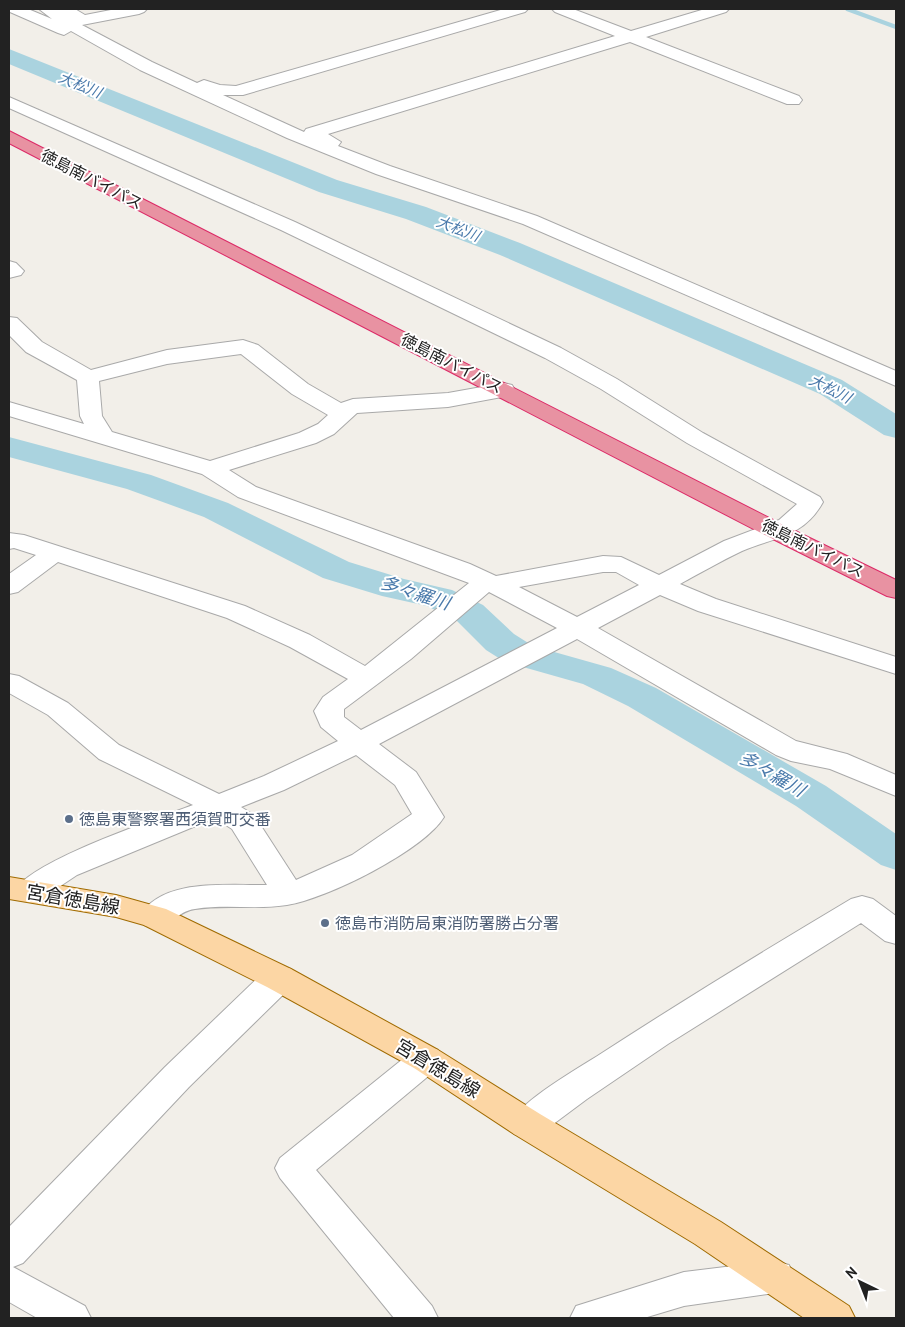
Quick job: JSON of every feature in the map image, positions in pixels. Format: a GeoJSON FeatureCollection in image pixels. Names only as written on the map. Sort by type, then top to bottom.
{"type":"FeatureCollection","features":[{"type":"Feature","properties":{"kind":"highway","name":"徳島南バイパス"},"geometry":{"type":"LineString","coordinates":[[9,122],[786,525],[896,590]]}},
{"type":"Feature","properties":{"kind":"highway","name":"徳島南バイパス"},"geometry":{"type":"LineString","coordinates":[[9,136],[504,390],[786,525],[896,569]]}},
{"type":"Feature","properties":{"kind":"main road","name":"宮倉徳島線"},"geometry":{"type":"LineString","coordinates":[[20,890],[116,906],[155,917],[278,978],[426,1059],[527,1124],[708,1233],[835,1318]]}},
{"type":"Feature","properties":{"kind":"street"},"geometry":{"type":"LineString","coordinates":[[14,9],[61,29],[83,32]]}},
{"type":"Feature","properties":{"kind":"street"},"geometry":{"type":"LineString","coordinates":[[47,9],[83,32],[209,97],[355,160],[530,220],[896,379]]}},
{"type":"Feature","properties":{"kind":"street"},"geometry":{"type":"LineString","coordinates":[[65,9],[82,20],[139,9]]}},
{"type":"Feature","properties":{"kind":"street"},"geometry":{"type":"LineString","coordinates":[[163,74],[174,73],[218,90],[237,91],[520,9]]}},
{"type":"Feature","properties":{"kind":"street"},"geometry":{"type":"LineString","coordinates":[[560,9],[793,100]]}},
{"type":"Feature","properties":{"kind":"street"},"geometry":{"type":"LineString","coordinates":[[355,160],[361,156],[312,133],[721,9]]}},
{"type":"Feature","properties":{"kind":"street"},"geometry":{"type":"LineString","coordinates":[[9,102],[288,226],[553,353],[609,384],[696,438],[811,502],[807,512],[786,525],[732,546],[358,743],[274,783],[218,807],[131,839],[66,867],[20,890]]}},
{"type":"Feature","properties":{"kind":"street"},"geometry":{"type":"LineString","coordinates":[[9,267],[14,271],[9,272]]}},
{"type":"Feature","properties":{"kind":"street"},"geometry":{"type":"LineString","coordinates":[[10,327],[45,354],[88,377],[167,357],[243,347],[250,350],[300,389],[341,413]]}},
{"type":"Feature","properties":{"kind":"street"},"geometry":{"type":"LineString","coordinates":[[88,377],[91,416],[100,432],[98,436]]}},
{"type":"Feature","properties":{"kind":"street"},"geometry":{"type":"LineString","coordinates":[[210,469],[302,441],[323,431],[336,422],[341,413],[353,406],[415,403],[473,397],[504,390]]}},
{"type":"Feature","properties":{"kind":"street"},"geometry":{"type":"LineString","coordinates":[[9,409],[210,469],[248,492],[461,569],[475,594],[578,628],[786,748],[801,754],[837,761],[896,786]]}},
{"type":"Feature","properties":{"kind":"street"},"geometry":{"type":"LineString","coordinates":[[11,537],[236,612],[300,641],[366,678]]}},
{"type":"Feature","properties":{"kind":"street"},"geometry":{"type":"LineString","coordinates":[[9,586],[55,553]]}},
{"type":"Feature","properties":{"kind":"street"},"geometry":{"type":"LineString","coordinates":[[155,917],[174,904],[192,898],[269,897],[289,894],[331,880],[359,866],[395,844],[429,817],[406,779],[331,721],[328,711],[333,703],[401,653],[475,594],[614,564],[628,568],[658,585],[707,605],[896,666]]}},
{"type":"Feature","properties":{"kind":"street"},"geometry":{"type":"LineString","coordinates":[[9,682],[58,709],[109,752],[218,807],[243,822],[289,894]]}},
{"type":"Feature","properties":{"kind":"street"},"geometry":{"type":"LineString","coordinates":[[527,1124],[556,1101],[608,1066],[758,969],[862,906],[896,933]]}},
{"type":"Feature","properties":{"kind":"street"},"geometry":{"type":"LineString","coordinates":[[9,1252],[177,1077],[278,978]]}},
{"type":"Feature","properties":{"kind":"street"},"geometry":{"type":"LineString","coordinates":[[418,1318],[292,1168],[426,1059]]}},
{"type":"Feature","properties":{"kind":"street"},"geometry":{"type":"LineString","coordinates":[[590,1318],[684,1289],[775,1278]]}},
{"type":"Feature","properties":{"kind":"street"},"geometry":{"type":"LineString","coordinates":[[9,1282],[71,1318]]}},
{"type":"Feature","properties":{"kind":"waterway"},"geometry":{"type":"LineString","coordinates":[[847,9],[896,27]]}},
{"type":"Feature","properties":{"kind":"waterway","name":"大松川"},"geometry":{"type":"LineString","coordinates":[[9,56],[328,186],[416,213],[510,249],[831,387],[896,428]]}},
{"type":"Feature","properties":{"kind":"waterway","name":"多々羅川"},"geometry":{"type":"LineString","coordinates":[[9,447],[139,482],[216,510],[336,570],[395,588],[439,598],[470,613],[500,642],[519,654],[597,676],[642,697],[811,796],[896,855]]}},
{"type":"Feature","properties":{"kind":"place","name":"徳島東警察署西須賀町交番"},"geometry":{"type":"Point","coordinates":[69,819]}},
{"type":"Feature","properties":{"kind":"place","name":"徳島市消防局東消防署勝占分署"},"geometry":{"type":"Point","coordinates":[325,923]}}]}
